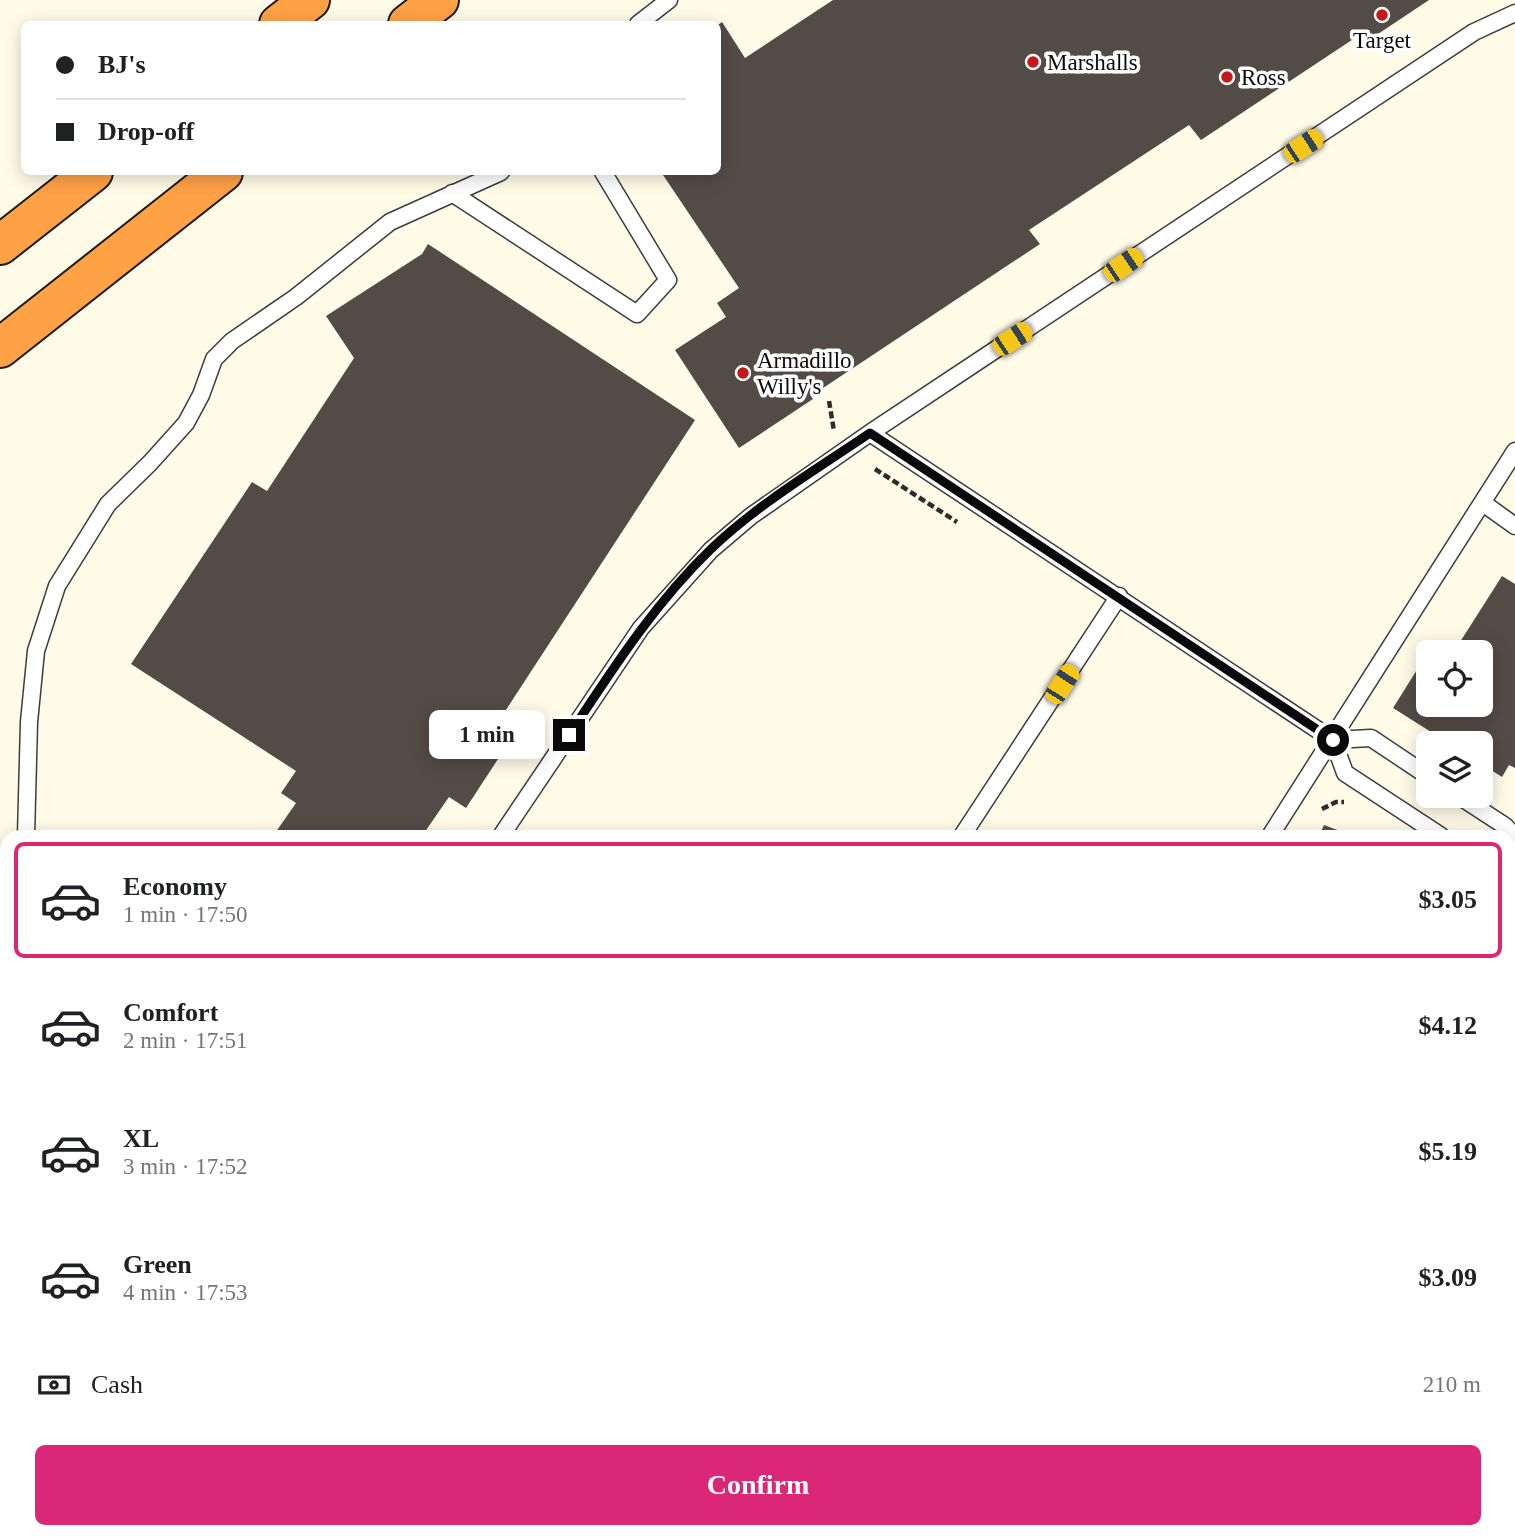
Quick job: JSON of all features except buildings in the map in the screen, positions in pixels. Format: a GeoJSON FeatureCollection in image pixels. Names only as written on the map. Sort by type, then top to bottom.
{"type":"FeatureCollection","features":[{"type":"Feature","properties":{"kind":"highway"},"geometry":{"type":"LineString","coordinates":[[283,21],[310,0]]}},
{"type":"Feature","properties":{"kind":"highway"},"geometry":{"type":"LineString","coordinates":[[412,21],[439,0]]}},
{"type":"Feature","properties":{"kind":"highway"},"geometry":{"type":"LineString","coordinates":[[0,245],[89,175]]}},
{"type":"Feature","properties":{"kind":"highway"},"geometry":{"type":"LineString","coordinates":[[0,348],[219,175]]}},
{"type":"Feature","properties":{"kind":"lane"},"geometry":{"type":"LineString","coordinates":[[642,21],[669,0]]}},
{"type":"Feature","properties":{"kind":"lane"},"geometry":{"type":"LineString","coordinates":[[505,830],[641,628],[711,550],[751,516],[870,433],[1475,32],[1515,13]]}},
{"type":"Feature","properties":{"kind":"lane"},"geometry":{"type":"LineString","coordinates":[[26,830],[29,722],[36,651],[57,586],[108,504],[186,423],[201,395],[214,359],[232,341],[296,298],[390,222],[493,175]]}},
{"type":"Feature","properties":{"kind":"lane"},"geometry":{"type":"LineString","coordinates":[[452,192],[637,314],[668,280],[605,175]]}},
{"type":"Feature","properties":{"kind":"lane"},"geometry":{"type":"LineString","coordinates":[[870,433],[1333,740],[1345,774],[1432,830]]}},
{"type":"Feature","properties":{"kind":"lane"},"geometry":{"type":"LineString","coordinates":[[1274,830],[1515,450]]}},
{"type":"Feature","properties":{"kind":"lane"},"geometry":{"type":"LineString","coordinates":[[1483,503],[1515,526]]}},
{"type":"Feature","properties":{"kind":"lane"},"geometry":{"type":"LineString","coordinates":[[966,830],[1119,596]]}},
{"type":"Feature","properties":{"kind":"lane"},"geometry":{"type":"LineString","coordinates":[[1333,740],[1371,738],[1416,768]]}},
{"type":"Feature","properties":{"kind":"lane"},"geometry":{"type":"LineString","coordinates":[[1477,808],[1509,830]]}},
{"type":"Feature","properties":{"kind":"path"},"geometry":{"type":"LineString","coordinates":[[829,401],[835,439]]}},
{"type":"Feature","properties":{"kind":"place","name":"Target"},"geometry":{"type":"Point","coordinates":[1382,15]}},
{"type":"Feature","properties":{"kind":"place","name":"Marshalls"},"geometry":{"type":"Point","coordinates":[1033,62]}},
{"type":"Feature","properties":{"kind":"place","name":"Ross"},"geometry":{"type":"Point","coordinates":[1227,77]}},
{"type":"Feature","properties":{"kind":"place","name":"Armadillo Willy's"},"geometry":{"type":"Point","coordinates":[743,373]}},
{"type":"Feature","properties":{"kind":"route"},"geometry":{"type":"LineString","coordinates":[[569,735],[641,628],[711,550],[751,516],[870,433],[1333,740]]}}]}
